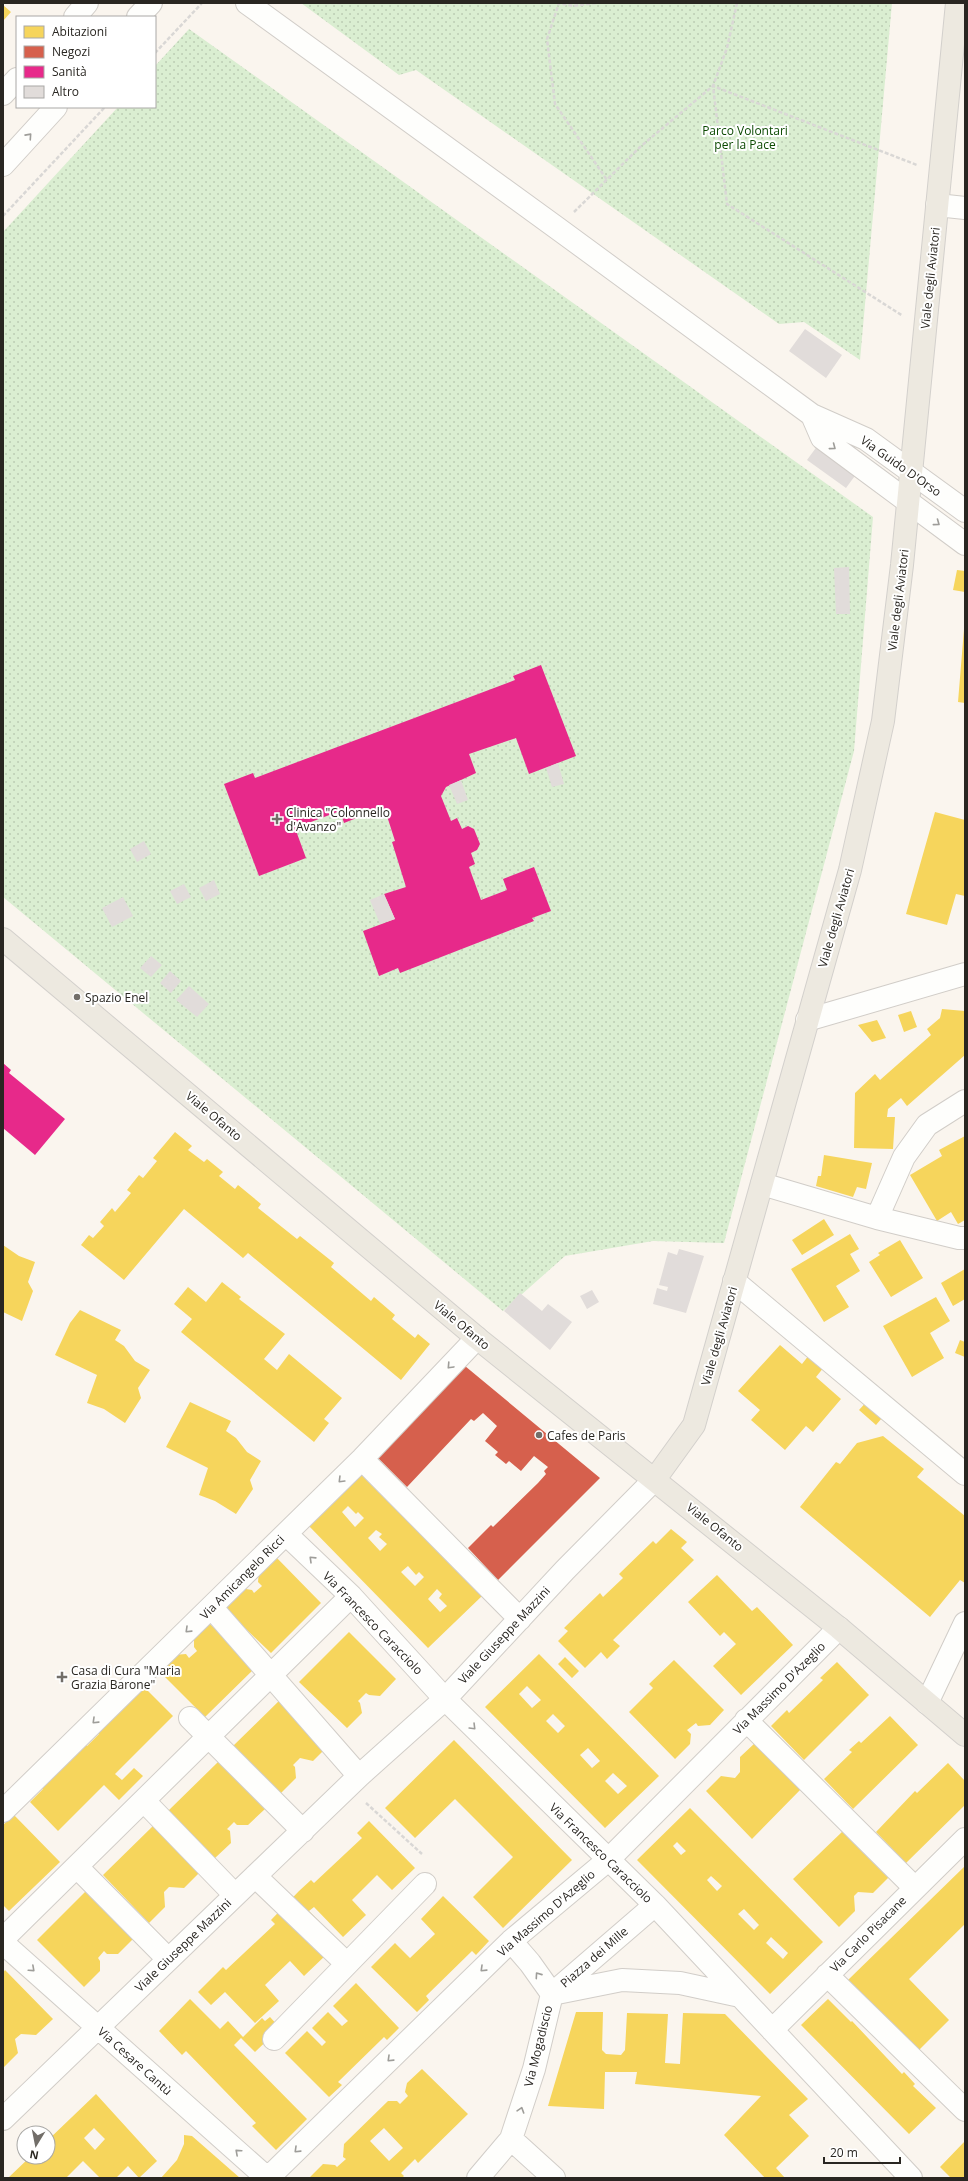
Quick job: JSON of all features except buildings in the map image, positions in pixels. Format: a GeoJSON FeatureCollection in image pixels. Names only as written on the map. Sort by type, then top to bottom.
{"type":"FeatureCollection","features":[{"type":"Feature","properties":{"kind":"main road","name":"Viale degli Aviatori"},"geometry":{"type":"LineString","coordinates":[[655,1479],[694,1425],[850,870],[883,721],[908,503],[940,174],[958,60],[957,3]]}},
{"type":"Feature","properties":{"kind":"main road","name":"Viale Ofanto"},"geometry":{"type":"LineString","coordinates":[[3,939],[477,1338],[655,1479],[838,1628],[965,1735]]}},
{"type":"Feature","properties":{"kind":"street"},"geometry":{"type":"LineString","coordinates":[[75,16],[87,3]]}},
{"type":"Feature","properties":{"kind":"street"},"geometry":{"type":"LineString","coordinates":[[139,16],[151,3]]}},
{"type":"Feature","properties":{"kind":"street","name":"Via Guido D'Orso"},"geometry":{"type":"LineString","coordinates":[[247,3],[812,415],[866,439],[965,511]]}},
{"type":"Feature","properties":{"kind":"street"},"geometry":{"type":"LineString","coordinates":[[3,94],[16,80]]}},
{"type":"Feature","properties":{"kind":"street"},"geometry":{"type":"LineString","coordinates":[[3,165],[55,108]]}},
{"type":"Feature","properties":{"kind":"street"},"geometry":{"type":"LineString","coordinates":[[937,205],[965,208]]}},
{"type":"Feature","properties":{"kind":"street"},"geometry":{"type":"LineString","coordinates":[[812,415],[822,438],[965,544]]}},
{"type":"Feature","properties":{"kind":"street"},"geometry":{"type":"LineString","coordinates":[[807,1020],[965,974]]}},
{"type":"Feature","properties":{"kind":"street"},"geometry":{"type":"LineString","coordinates":[[877,1218],[904,1157],[927,1125],[965,1101]]}},
{"type":"Feature","properties":{"kind":"street"},"geometry":{"type":"LineString","coordinates":[[762,1184],[877,1218],[959,1238],[965,1238]]}},
{"type":"Feature","properties":{"kind":"street"},"geometry":{"type":"LineString","coordinates":[[734,1280],[965,1474]]}},
{"type":"Feature","properties":{"kind":"street","name":"Via Amicangelo Ricci"},"geometry":{"type":"LineString","coordinates":[[3,1811],[212,1608],[362,1459],[477,1338]]}},
{"type":"Feature","properties":{"kind":"street"},"geometry":{"type":"LineString","coordinates":[[362,1459],[520,1619]]}},
{"type":"Feature","properties":{"kind":"street","name":"Viale Giuseppe Mazzini"},"geometry":{"type":"LineString","coordinates":[[8,2105],[97,2027],[354,1781],[445,1699],[655,1479]]}},
{"type":"Feature","properties":{"kind":"street","name":"Via Francesco Caracciolo"},"geometry":{"type":"LineString","coordinates":[[286,1534],[351,1596],[445,1699],[655,1905],[911,2178]]}},
{"type":"Feature","properties":{"kind":"street"},"geometry":{"type":"LineString","coordinates":[[3,1939],[209,1738],[351,1596]]}},
{"type":"Feature","properties":{"kind":"street"},"geometry":{"type":"LineString","coordinates":[[212,1608],[272,1675],[354,1781]]}},
{"type":"Feature","properties":{"kind":"street"},"geometry":{"type":"LineString","coordinates":[[927,1703],[965,1623]]}},
{"type":"Feature","properties":{"kind":"street","name":"Via Massimo D'Azeglio"},"geometry":{"type":"LineString","coordinates":[[268,2178],[511,1941],[608,1860],[838,1628]]}},
{"type":"Feature","properties":{"kind":"street"},"geometry":{"type":"LineString","coordinates":[[190,1718],[302,1831]]}},
{"type":"Feature","properties":{"kind":"street"},"geometry":{"type":"LineString","coordinates":[[746,1720],[915,1888]]}},
{"type":"Feature","properties":{"kind":"street"},"geometry":{"type":"LineString","coordinates":[[144,1801],[236,1895]]}},
{"type":"Feature","properties":{"kind":"street","name":"Via Carlo Pisacane"},"geometry":{"type":"LineString","coordinates":[[772,2030],[965,1839]]}},
{"type":"Feature","properties":{"kind":"street"},"geometry":{"type":"LineString","coordinates":[[77,1867],[168,1959]]}},
{"type":"Feature","properties":{"kind":"street"},"geometry":{"type":"LineString","coordinates":[[256,1876],[347,1964]]}},
{"type":"Feature","properties":{"kind":"street"},"geometry":{"type":"LineString","coordinates":[[274,2039],[426,1884]]}},
{"type":"Feature","properties":{"kind":"street","name":"Piazza dei Mille"},"geometry":{"type":"LineString","coordinates":[[552,1994],[655,1905]]}},
{"type":"Feature","properties":{"kind":"street","name":"Via Mogadiscio"},"geometry":{"type":"LineString","coordinates":[[478,2178],[511,2139],[534,2069],[552,1994],[530,1963],[511,1941]]}},
{"type":"Feature","properties":{"kind":"street","name":"Via Cesare Cantù"},"geometry":{"type":"LineString","coordinates":[[3,1943],[268,2178]]}},
{"type":"Feature","properties":{"kind":"street"},"geometry":{"type":"LineString","coordinates":[[827,1975],[965,2110]]}},
{"type":"Feature","properties":{"kind":"street","name":"Piazza dei Mille"},"geometry":{"type":"LineString","coordinates":[[552,1994],[622,1980],[680,1983],[740,1996]]}},
{"type":"Feature","properties":{"kind":"street"},"geometry":{"type":"LineString","coordinates":[[511,2139],[554,2178]]}},
{"type":"Feature","properties":{"kind":"path"},"geometry":{"type":"LineString","coordinates":[[156,52],[202,3]]}},
{"type":"Feature","properties":{"kind":"path"},"geometry":{"type":"LineString","coordinates":[[325,3],[341,3]]}},
{"type":"Feature","properties":{"kind":"path"},"geometry":{"type":"LineString","coordinates":[[596,3],[573,6],[559,3],[547,39],[555,104],[606,180]]}},
{"type":"Feature","properties":{"kind":"path"},"geometry":{"type":"LineString","coordinates":[[737,3],[727,48],[713,86],[727,204],[925,330]]}},
{"type":"Feature","properties":{"kind":"path"},"geometry":{"type":"LineString","coordinates":[[557,228],[640,147],[713,86]]}},
{"type":"Feature","properties":{"kind":"path"},"geometry":{"type":"LineString","coordinates":[[713,86],[940,174]]}},
{"type":"Feature","properties":{"kind":"path"},"geometry":{"type":"LineString","coordinates":[[3,216],[104,108]]}},
{"type":"Feature","properties":{"kind":"path"},"geometry":{"type":"LineString","coordinates":[[354,1781],[422,1854]]}},
{"type":"Feature","properties":{"kind":"green space","name":"Parco Volontari per la Pace"},"geometry":{"type":"Polygon","coordinates":[[[301,3],[892,3],[860,360],[804,322],[779,324],[416,70],[399,75],[301,3]]]}},
{"type":"Feature","properties":{"kind":"green space"},"geometry":{"type":"Polygon","coordinates":[[[189,29],[873,517],[854,751],[724,1243],[653,1241],[565,1256],[503,1311],[3,897],[3,232],[117,108],[156,108],[156,65],[189,29]]]}},
{"type":"Feature","properties":{"kind":"place","name":"Clinica \"Colonnello d'Avanzo\""},"geometry":{"type":"Point","coordinates":[277,819]}},
{"type":"Feature","properties":{"kind":"place","name":"Spazio Enel"},"geometry":{"type":"Point","coordinates":[77,997]}},
{"type":"Feature","properties":{"kind":"place","name":"Cafes de Paris"},"geometry":{"type":"Point","coordinates":[539,1435]}},
{"type":"Feature","properties":{"kind":"place","name":"Casa di Cura \"Maria Grazia Barone\""},"geometry":{"type":"Point","coordinates":[62,1677]}}]}
